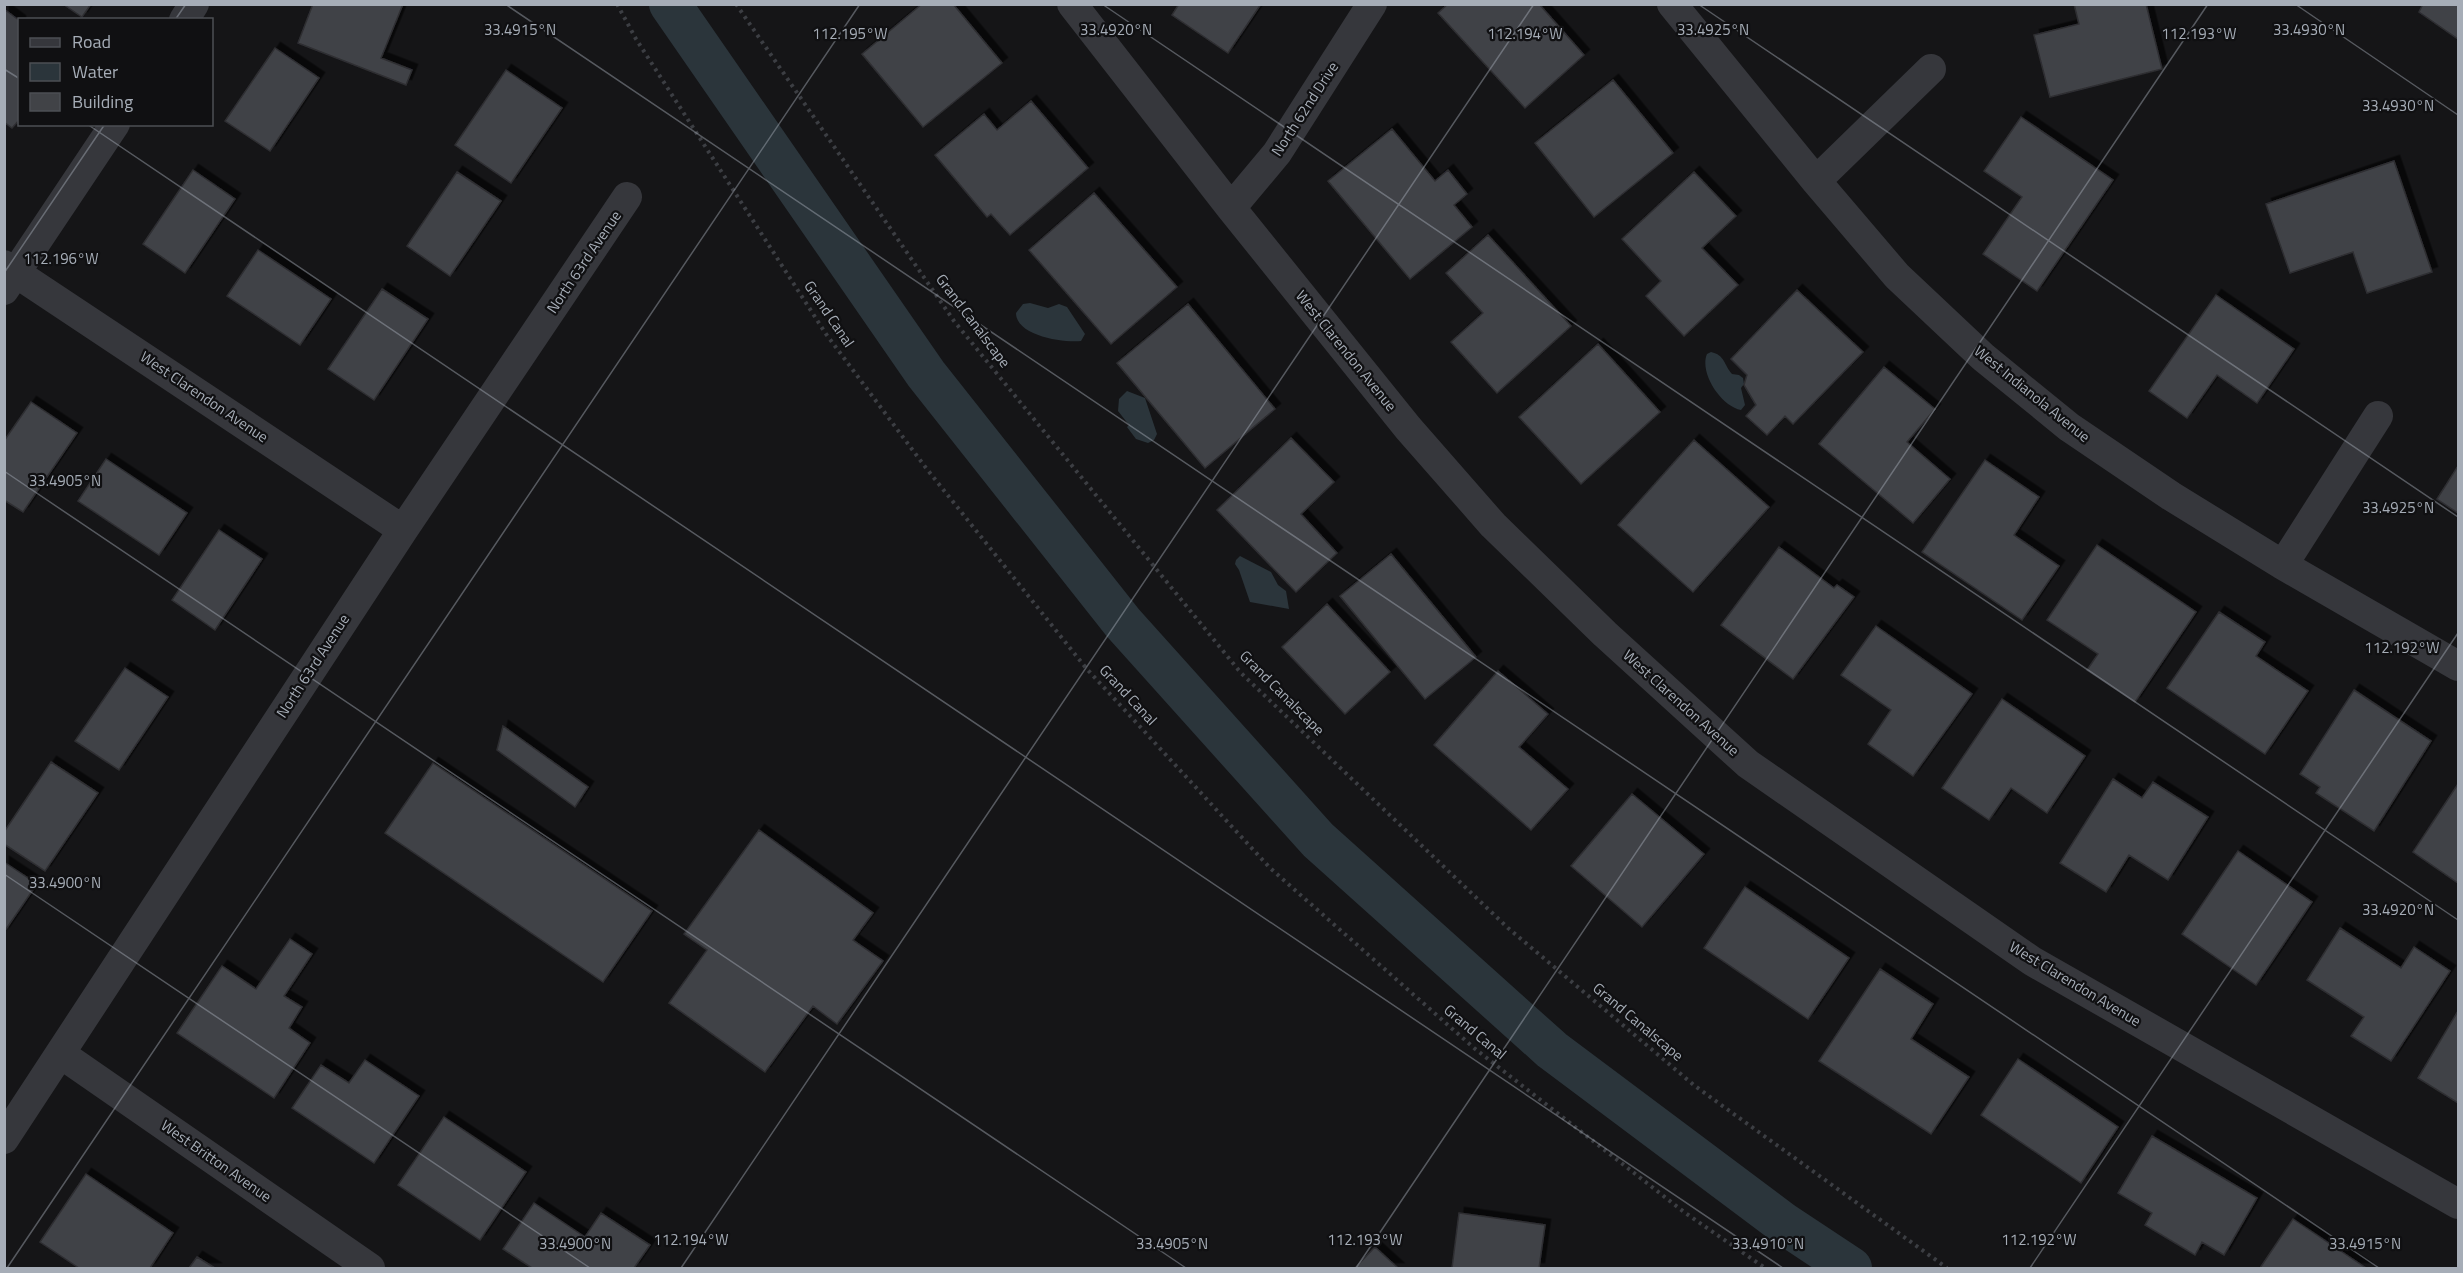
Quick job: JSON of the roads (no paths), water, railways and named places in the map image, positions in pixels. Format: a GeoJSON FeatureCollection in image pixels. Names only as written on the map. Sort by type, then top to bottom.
{"type":"FeatureCollection","features":[{"type":"Feature","properties":{"kind":"street"},"geometry":{"type":"LineString","coordinates":[[185,18],[194,4]]}},
{"type":"Feature","properties":{"kind":"street","name":"West Clarendon Avenue"},"geometry":{"type":"LineString","coordinates":[[1072,4],[1407,428],[1494,525],[1605,634],[1748,764],[2032,961],[2458,1204]]}},
{"type":"Feature","properties":{"kind":"street","name":"North 62nd Drive"},"geometry":{"type":"LineString","coordinates":[[1231,208],[1277,153],[1372,4]]}},
{"type":"Feature","properties":{"kind":"street","name":"West Indianola Avenue"},"geometry":{"type":"LineString","coordinates":[[1672,4],[1815,181],[1897,276],[1983,357],[2069,426],[2171,496],[2283,566],[2458,666]]}},
{"type":"Feature","properties":{"kind":"street"},"geometry":{"type":"LineString","coordinates":[[1815,181],[1930,69]]}},
{"type":"Feature","properties":{"kind":"street"},"geometry":{"type":"LineString","coordinates":[[9,276],[114,126]]}},
{"type":"Feature","properties":{"kind":"street","name":"North 63rd Avenue"},"geometry":{"type":"LineString","coordinates":[[4,1139],[403,530],[627,197]]}},
{"type":"Feature","properties":{"kind":"street","name":"West Clarendon Avenue"},"geometry":{"type":"LineString","coordinates":[[9,276],[403,530]]}},
{"type":"Feature","properties":{"kind":"street"},"geometry":{"type":"LineString","coordinates":[[2283,566],[2379,416]]}},
{"type":"Feature","properties":{"kind":"street","name":"West Britton Avenue"},"geometry":{"type":"LineString","coordinates":[[61,1054],[370,1269]]}},
{"type":"Feature","properties":{"kind":"water"},"geometry":{"type":"Polygon","coordinates":[[[1030,303],[1048,308],[1059,304],[1067,307],[1085,334],[1081,341],[1053,339],[1024,327],[1018,321],[1016,313],[1023,304],[1030,303]]]}},
{"type":"Feature","properties":{"kind":"water"},"geometry":{"type":"Polygon","coordinates":[[[1711,352],[1722,358],[1732,374],[1743,378],[1744,384],[1741,388],[1745,405],[1741,410],[1719,396],[1709,379],[1705,362],[1707,354],[1711,352]]]}},
{"type":"Feature","properties":{"kind":"water"},"geometry":{"type":"Polygon","coordinates":[[[1127,391],[1145,398],[1157,434],[1154,440],[1148,443],[1136,439],[1118,411],[1119,399],[1127,391]]]}},
{"type":"Feature","properties":{"kind":"water"},"geometry":{"type":"Polygon","coordinates":[[[1240,556],[1271,572],[1278,585],[1286,591],[1289,609],[1250,602],[1235,564],[1240,556]]]}},
{"type":"Feature","properties":{"kind":"waterway"},"geometry":{"type":"LineString","coordinates":[[670,4],[926,374],[1123,623],[1318,840],[1552,1050],[1783,1223],[1851,1268]]}}]}
